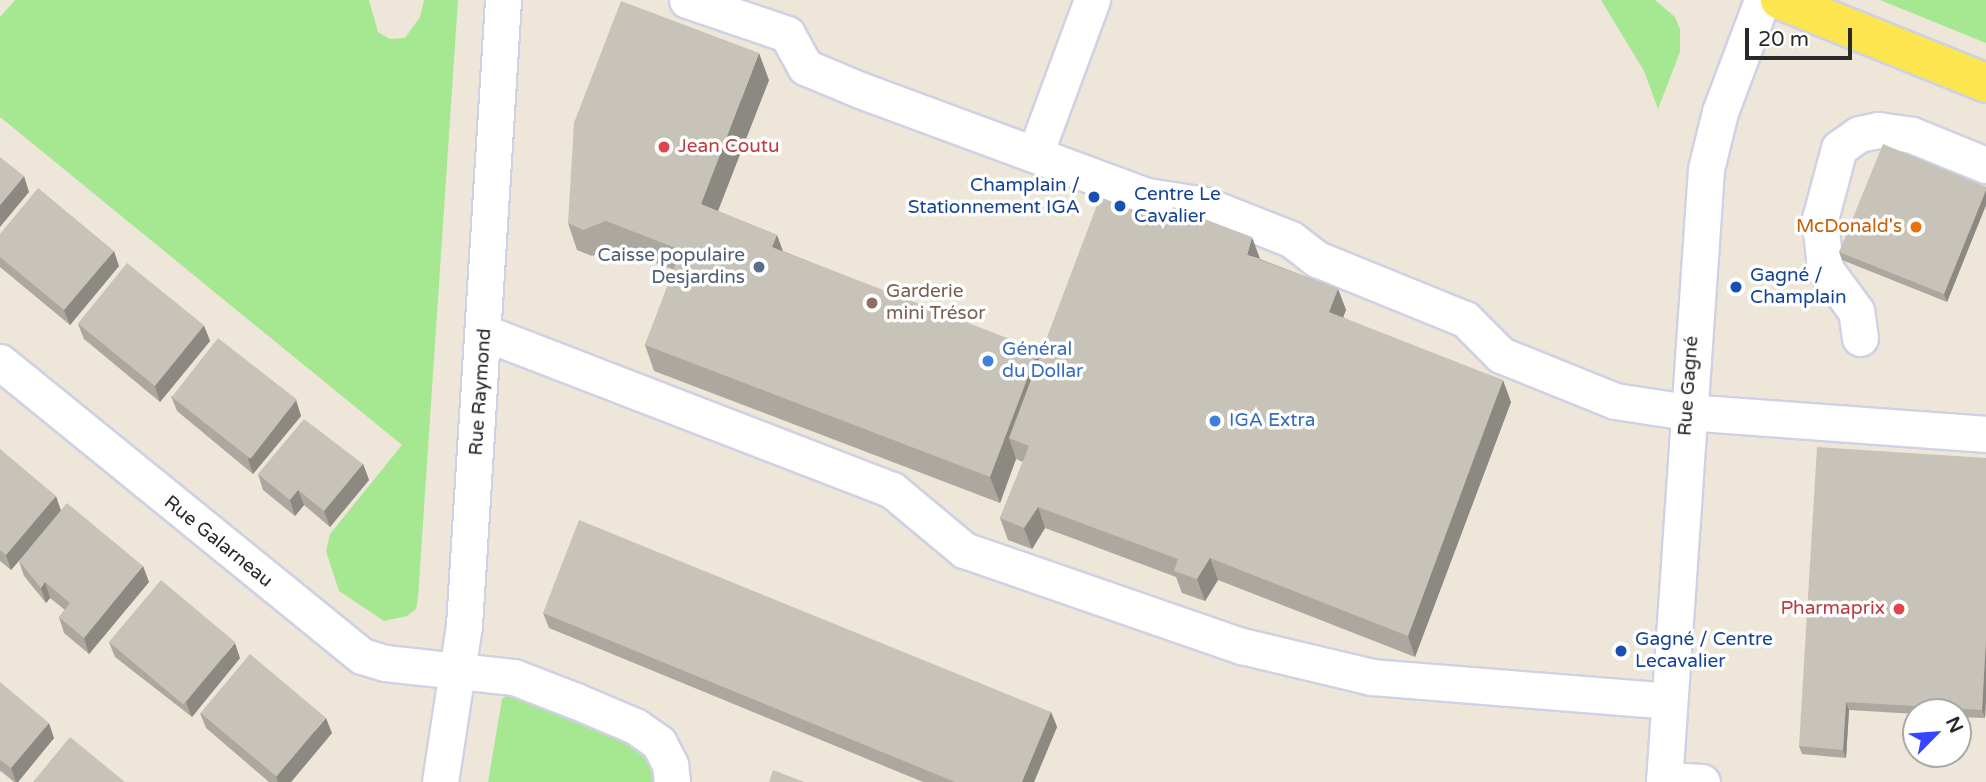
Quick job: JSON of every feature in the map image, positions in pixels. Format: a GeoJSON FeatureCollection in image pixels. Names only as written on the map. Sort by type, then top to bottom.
{"type":"FeatureCollection","features":[{"type":"Feature","properties":{"kind":"main road"},"geometry":{"type":"LineString","coordinates":[[1780,0],[1986,83]]}},
{"type":"Feature","properties":{"kind":"street","name":"Rue Raymond"},"geometry":{"type":"LineString","coordinates":[[440,782],[459,672],[485,333],[503,0]]}},
{"type":"Feature","properties":{"kind":"street"},"geometry":{"type":"LineString","coordinates":[[687,0],[787,34],[805,66],[1147,196],[1205,205],[1292,239],[1317,260],[1465,319],[1501,355],[1568,385],[1615,401],[1687,412],[1986,434]]}},
{"type":"Feature","properties":{"kind":"street"},"geometry":{"type":"LineString","coordinates":[[1035,155],[1092,0]]}},
{"type":"Feature","properties":{"kind":"street","name":"Rue Gagné"},"geometry":{"type":"LineString","coordinates":[[1664,781],[1687,412],[1706,169],[1720,112],[1762,0]]}},
{"type":"Feature","properties":{"kind":"street"},"geometry":{"type":"LineString","coordinates":[[1860,338],[1856,311],[1825,269],[1820,219],[1839,148],[1858,134],[1878,130],[1912,135],[1986,165]]}},
{"type":"Feature","properties":{"kind":"street"},"geometry":{"type":"LineString","coordinates":[[485,333],[892,490],[964,550],[1242,646],[1372,677],[1670,701]]}},
{"type":"Feature","properties":{"kind":"street","name":"Rue Galarneau"},"geometry":{"type":"LineString","coordinates":[[0,362],[342,643],[386,663],[514,677],[635,726],[659,743],[670,765],[672,782]]}},
{"type":"Feature","properties":{"kind":"street"},"geometry":{"type":"LineString","coordinates":[[1664,781],[1702,782]]}},
{"type":"Feature","properties":{"kind":"green space"},"geometry":{"type":"Polygon","coordinates":[[[15,0],[369,0],[378,32],[390,39],[405,38],[420,17],[424,0],[458,0],[418,598],[416,609],[407,616],[384,621],[339,591],[326,551],[330,534],[402,445],[0,117],[0,17],[15,0]]]}},
{"type":"Feature","properties":{"kind":"green space"},"geometry":{"type":"Polygon","coordinates":[[[1601,0],[1655,0],[1675,17],[1680,29],[1680,52],[1658,109],[1644,71],[1601,0]]]}},
{"type":"Feature","properties":{"kind":"green space"},"geometry":{"type":"Polygon","coordinates":[[[1880,0],[1986,0],[1986,43],[1880,0]]]}},
{"type":"Feature","properties":{"kind":"green space"},"geometry":{"type":"Polygon","coordinates":[[[510,694],[634,744],[650,760],[657,782],[488,782],[502,699],[510,694]]]}},
{"type":"Feature","properties":{"kind":"building"},"geometry":{"type":"Polygon","coordinates":[[[621,1],[759,53],[701,204],[777,235],[772,247],[1038,350],[990,477],[645,345],[681,250],[606,221],[583,230],[568,223],[574,123],[621,1]]]}},
{"type":"Feature","properties":{"kind":"building"},"geometry":{"type":"Polygon","coordinates":[[[1883,144],[1986,187],[1944,294],[1839,252],[1883,144]]]}},
{"type":"Feature","properties":{"kind":"building"},"geometry":{"type":"Polygon","coordinates":[[[0,157],[24,176],[0,205],[0,157]]]}},
{"type":"Feature","properties":{"kind":"building"},"geometry":{"type":"Polygon","coordinates":[[[38,188],[114,251],[64,310],[0,257],[0,234],[38,188]]]}},
{"type":"Feature","properties":{"kind":"building"},"geometry":{"type":"Polygon","coordinates":[[[1100,197],[1167,223],[1173,207],[1252,237],[1247,255],[1338,289],[1329,312],[1503,380],[1408,636],[1210,558],[1197,579],[1174,571],[1178,559],[1038,507],[1024,528],[1000,518],[1029,446],[1009,438],[1100,197]]]}},
{"type":"Feature","properties":{"kind":"building"},"geometry":{"type":"Polygon","coordinates":[[[127,263],[204,325],[155,386],[78,324],[127,263]]]}},
{"type":"Feature","properties":{"kind":"building"},"geometry":{"type":"Polygon","coordinates":[[[218,338],[297,400],[251,459],[172,397],[218,338]]]}},
{"type":"Feature","properties":{"kind":"building"},"geometry":{"type":"Polygon","coordinates":[[[304,419],[363,464],[324,511],[298,490],[290,500],[258,474],[304,419]]]}},
{"type":"Feature","properties":{"kind":"building"},"geometry":{"type":"Polygon","coordinates":[[[1817,447],[1986,458],[1986,639],[1982,710],[1972,709],[1972,698],[1902,698],[1902,705],[1846,702],[1843,750],[1799,746],[1817,447]]]}},
{"type":"Feature","properties":{"kind":"building"},"geometry":{"type":"Polygon","coordinates":[[[0,449],[56,496],[6,555],[0,550],[0,449]]]}},
{"type":"Feature","properties":{"kind":"building"},"geometry":{"type":"Polygon","coordinates":[[[67,503],[143,566],[84,638],[59,617],[70,603],[45,582],[41,588],[19,561],[67,503]]]}},
{"type":"Feature","properties":{"kind":"building"},"geometry":{"type":"Polygon","coordinates":[[[579,520],[1051,712],[1022,782],[955,782],[543,613],[579,520]]]}},
{"type":"Feature","properties":{"kind":"building"},"geometry":{"type":"Polygon","coordinates":[[[161,580],[235,642],[183,704],[109,642],[161,580]]]}},
{"type":"Feature","properties":{"kind":"building"},"geometry":{"type":"Polygon","coordinates":[[[250,654],[326,718],[276,777],[201,713],[250,654]]]}},
{"type":"Feature","properties":{"kind":"building"},"geometry":{"type":"Polygon","coordinates":[[[0,682],[49,723],[11,768],[0,760],[0,682]]]}},
{"type":"Feature","properties":{"kind":"building"},"geometry":{"type":"Polygon","coordinates":[[[70,737],[125,782],[33,782],[70,737]]]}},
{"type":"Feature","properties":{"kind":"building"},"geometry":{"type":"Polygon","coordinates":[[[773,770],[804,782],[769,782],[773,770]]]}},
{"type":"Feature","properties":{"kind":"place","name":"Jean Coutu"},"geometry":{"type":"Point","coordinates":[664,147]}},
{"type":"Feature","properties":{"kind":"place","name":"Champlain / Stationnement IGA"},"geometry":{"type":"Point","coordinates":[1094,197]}},
{"type":"Feature","properties":{"kind":"place","name":"Centre Le Cavalier"},"geometry":{"type":"Point","coordinates":[1120,206]}},
{"type":"Feature","properties":{"kind":"place","name":"McDonald's"},"geometry":{"type":"Point","coordinates":[1916,227]}},
{"type":"Feature","properties":{"kind":"place","name":"Caisse populaire Desjardins"},"geometry":{"type":"Point","coordinates":[759,267]}},
{"type":"Feature","properties":{"kind":"place","name":"Gagné / Champlain"},"geometry":{"type":"Point","coordinates":[1736,287]}},
{"type":"Feature","properties":{"kind":"place","name":"Garderie mini Trésor"},"geometry":{"type":"Point","coordinates":[872,303]}},
{"type":"Feature","properties":{"kind":"place","name":"Général du Dollar"},"geometry":{"type":"Point","coordinates":[988,361]}},
{"type":"Feature","properties":{"kind":"place","name":"IGA Extra"},"geometry":{"type":"Point","coordinates":[1215,421]}},
{"type":"Feature","properties":{"kind":"place","name":"Pharmaprix"},"geometry":{"type":"Point","coordinates":[1899,609]}},
{"type":"Feature","properties":{"kind":"place","name":"Gagné / Centre Lecavalier"},"geometry":{"type":"Point","coordinates":[1621,651]}}]}
